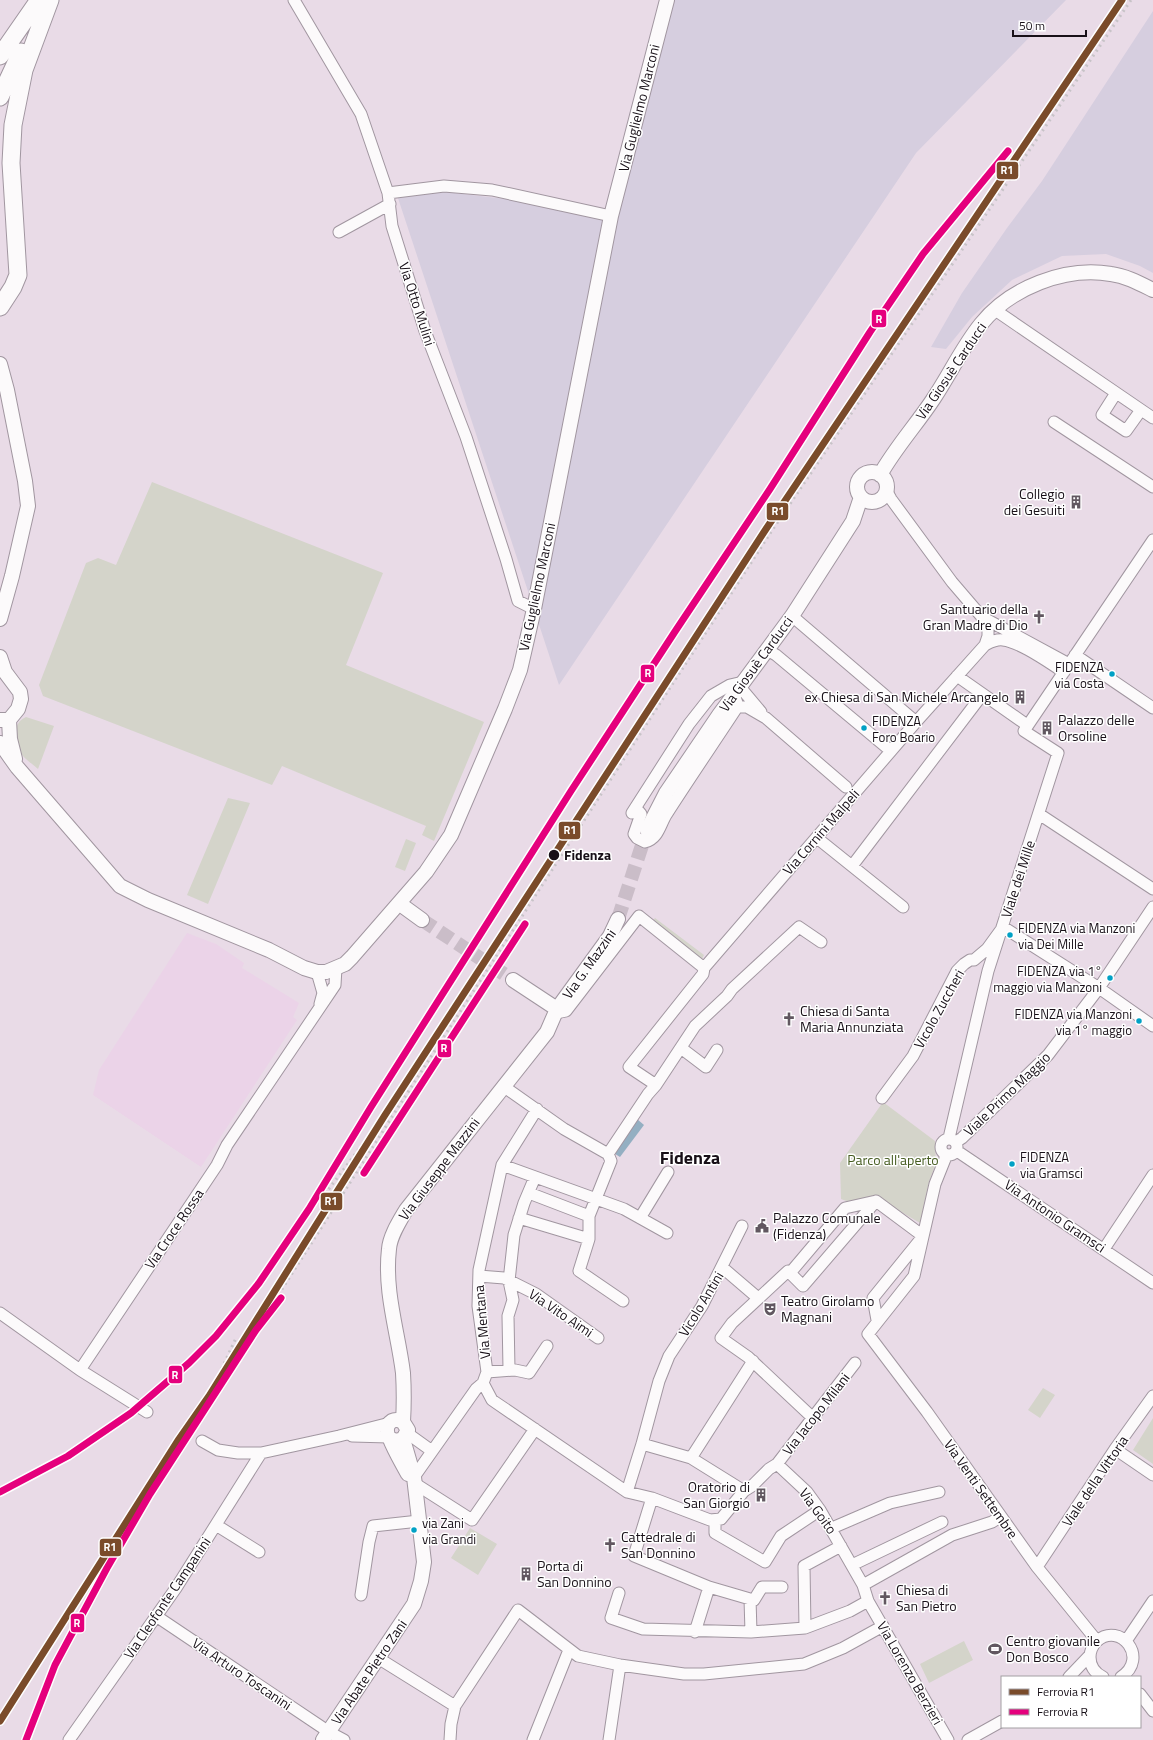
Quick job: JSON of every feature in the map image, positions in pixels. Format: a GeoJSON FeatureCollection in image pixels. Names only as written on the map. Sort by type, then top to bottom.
{"type":"FeatureCollection","features":[{"type":"Feature","properties":{"kind":"main road"},"geometry":{"type":"LineString","coordinates":[[0,56],[39,0]]}},
{"type":"Feature","properties":{"kind":"main road"},"geometry":{"type":"LineString","coordinates":[[0,97],[46,0]]}},
{"type":"Feature","properties":{"kind":"main road"},"geometry":{"type":"LineString","coordinates":[[0,307],[13,287],[18,275],[11,163],[13,125],[24,70],[50,0]]}},
{"type":"Feature","properties":{"kind":"street","name":"Via Otto Mulini"},"geometry":{"type":"LineString","coordinates":[[294,0],[360,114],[389,198],[392,226],[425,331],[466,437],[506,559],[518,601],[534,610]]}},
{"type":"Feature","properties":{"kind":"street","name":"Via Guglielmo Marconi"},"geometry":{"type":"LineString","coordinates":[[336,968],[345,964],[400,904],[426,872],[451,835],[520,670],[534,610],[611,216],[667,0]]}},
{"type":"Feature","properties":{"kind":"street"},"geometry":{"type":"LineString","coordinates":[[339,232],[389,198],[444,186],[492,190],[611,216]]}},
{"type":"Feature","properties":{"kind":"street","name":"Via Giosuè Carducci"},"geometry":{"type":"LineString","coordinates":[[880,474],[934,399],[981,324],[995,310],[1015,294],[1034,284],[1080,272],[1110,273],[1127,277],[1153,290]]}},
{"type":"Feature","properties":{"kind":"street"},"geometry":{"type":"LineString","coordinates":[[995,310],[1153,418]]}},
{"type":"Feature","properties":{"kind":"street"},"geometry":{"type":"LineString","coordinates":[[0,364],[7,390],[25,481],[28,506],[12,576],[0,619]]}},
{"type":"Feature","properties":{"kind":"street"},"geometry":{"type":"LineString","coordinates":[[1116,393],[1102,415],[1126,431],[1141,410]]}},
{"type":"Feature","properties":{"kind":"street"},"geometry":{"type":"LineString","coordinates":[[1054,422],[1153,487]]}},
{"type":"Feature","properties":{"kind":"street"},"geometry":{"type":"LineString","coordinates":[[871,472],[880,474],[886,481],[886,490],[882,498],[874,502],[861,497],[857,488],[860,479],[867,473],[871,472]]}},
{"type":"Feature","properties":{"kind":"street"},"geometry":{"type":"LineString","coordinates":[[886,490],[952,582],[982,617],[988,629],[988,636],[985,645]]}},
{"type":"Feature","properties":{"kind":"street","name":"Via Giosuè Carducci"},"geometry":{"type":"LineString","coordinates":[[647,830],[666,793],[792,616],[853,521],[861,497]]}},
{"type":"Feature","properties":{"kind":"street"},"geometry":{"type":"LineString","coordinates":[[957,676],[1026,728],[1153,540]]}},
{"type":"Feature","properties":{"kind":"street"},"geometry":{"type":"LineString","coordinates":[[792,616],[916,722]]}},
{"type":"Feature","properties":{"kind":"street"},"geometry":{"type":"LineString","coordinates":[[982,617],[1153,708]]}},
{"type":"Feature","properties":{"kind":"street"},"geometry":{"type":"LineString","coordinates":[[985,645],[997,640],[1010,641],[1032,652],[1069,664]]}},
{"type":"Feature","properties":{"kind":"street","name":"Via Cornini Malpeli"},"geometry":{"type":"LineString","coordinates":[[656,1085],[629,1066],[703,974],[704,968],[916,722],[985,645]]}},
{"type":"Feature","properties":{"kind":"street"},"geometry":{"type":"LineString","coordinates":[[767,650],[776,655],[891,751]]}},
{"type":"Feature","properties":{"kind":"street"},"geometry":{"type":"LineString","coordinates":[[0,658],[6,679],[20,692],[21,699],[18,709],[5,720],[17,767]]}},
{"type":"Feature","properties":{"kind":"street"},"geometry":{"type":"LineString","coordinates":[[738,693],[686,784],[663,819],[655,837],[650,841],[645,842],[637,838],[634,834],[636,812],[689,724],[712,696],[730,685],[846,788]]}},
{"type":"Feature","properties":{"kind":"street"},"geometry":{"type":"LineString","coordinates":[[738,693],[747,707],[766,718]]}},
{"type":"Feature","properties":{"kind":"street"},"geometry":{"type":"LineString","coordinates":[[852,866],[982,695]]}},
{"type":"Feature","properties":{"kind":"street","name":"Viale dei Mille"},"geometry":{"type":"LineString","coordinates":[[923,1236],[935,1184],[945,1159],[945,1154],[941,1149],[941,1146],[945,1139],[954,1144],[988,971],[1040,814],[1058,753],[1026,728]]}},
{"type":"Feature","properties":{"kind":"street"},"geometry":{"type":"LineString","coordinates":[[0,743],[17,767],[120,886],[148,900],[269,950],[304,968],[317,972],[336,968]]}},
{"type":"Feature","properties":{"kind":"street"},"geometry":{"type":"LineString","coordinates":[[1040,814],[1153,889]]}},
{"type":"Feature","properties":{"kind":"street"},"geometry":{"type":"LineString","coordinates":[[817,838],[903,907]]}},
{"type":"Feature","properties":{"kind":"street"},"geometry":{"type":"LineString","coordinates":[[400,904],[422,920]]}},
{"type":"Feature","properties":{"kind":"street","name":"Viale Primo Maggio"},"geometry":{"type":"LineString","coordinates":[[954,1144],[1048,1055],[1099,988],[1153,907]]}},
{"type":"Feature","properties":{"kind":"street"},"geometry":{"type":"LineString","coordinates":[[557,1011],[566,1011],[639,916],[704,968]]}},
{"type":"Feature","properties":{"kind":"street","name":"Via G. Mazzini"},"geometry":{"type":"LineString","coordinates":[[513,980],[557,1011],[610,936],[618,920]]}},
{"type":"Feature","properties":{"kind":"street"},"geometry":{"type":"LineString","coordinates":[[608,1154],[695,1026],[727,996],[732,989],[799,927],[821,942]]}},
{"type":"Feature","properties":{"kind":"street"},"geometry":{"type":"LineString","coordinates":[[1003,927],[1099,988],[1153,1026]]}},
{"type":"Feature","properties":{"kind":"street","name":"Vicolo Zuccheri"},"geometry":{"type":"LineString","coordinates":[[882,1098],[913,1056],[957,971],[987,949],[1003,927]]}},
{"type":"Feature","properties":{"kind":"street"},"geometry":{"type":"LineString","coordinates":[[974,960],[979,967],[988,971]]}},
{"type":"Feature","properties":{"kind":"street","name":"Via Croce Rossa"},"geometry":{"type":"LineString","coordinates":[[80,1370],[217,1165],[227,1145],[320,1005],[335,985],[336,968]]}},
{"type":"Feature","properties":{"kind":"street"},"geometry":{"type":"LineString","coordinates":[[317,972],[323,992],[320,1005]]}},
{"type":"Feature","properties":{"kind":"street","name":"Via Giuseppe Mazzini"},"geometry":{"type":"LineString","coordinates":[[396,1431],[405,1402],[402,1372],[389,1294],[389,1248],[396,1226],[406,1210],[547,1032],[557,1011]]}},
{"type":"Feature","properties":{"kind":"street"},"geometry":{"type":"LineString","coordinates":[[680,1048],[706,1067],[717,1050]]}},
{"type":"Feature","properties":{"kind":"street"},"geometry":{"type":"LineString","coordinates":[[503,1086],[564,1129],[608,1154],[611,1161],[588,1216],[590,1239],[579,1271],[623,1301]]}},
{"type":"Feature","properties":{"kind":"street","name":"Via Mentana"},"geometry":{"type":"LineString","coordinates":[[414,1480],[432,1451],[476,1389],[483,1383],[487,1372],[478,1306],[479,1276],[502,1165],[537,1109]]}},
{"type":"Feature","properties":{"kind":"street","name":"Via Antonio Gramsci"},"geometry":{"type":"LineString","coordinates":[[954,1144],[1153,1283]]}},
{"type":"Feature","properties":{"kind":"street"},"geometry":{"type":"LineString","coordinates":[[502,1165],[624,1209],[667,1233]]}},
{"type":"Feature","properties":{"kind":"street"},"geometry":{"type":"LineString","coordinates":[[640,1218],[668,1172]]}},
{"type":"Feature","properties":{"kind":"street"},"geometry":{"type":"LineString","coordinates":[[1104,1249],[1153,1175]]}},
{"type":"Feature","properties":{"kind":"street"},"geometry":{"type":"LineString","coordinates":[[509,1369],[508,1316],[513,1300],[509,1281],[514,1235],[535,1177]]}},
{"type":"Feature","properties":{"kind":"street"},"geometry":{"type":"LineString","coordinates":[[529,1193],[588,1216]]}},
{"type":"Feature","properties":{"kind":"street"},"geometry":{"type":"LineString","coordinates":[[789,1272],[803,1286],[876,1201]]}},
{"type":"Feature","properties":{"kind":"street"},"geometry":{"type":"LineString","coordinates":[[814,1418],[752,1361],[721,1338],[732,1323],[758,1298],[789,1272],[844,1208],[876,1201],[923,1236]]}},
{"type":"Feature","properties":{"kind":"street"},"geometry":{"type":"LineString","coordinates":[[519,1218],[590,1239]]}},
{"type":"Feature","properties":{"kind":"street","name":"Vicolo Antini"},"geometry":{"type":"LineString","coordinates":[[627,1492],[659,1381],[669,1356],[702,1306],[742,1226]]}},
{"type":"Feature","properties":{"kind":"street"},"geometry":{"type":"LineString","coordinates":[[877,1320],[914,1276],[923,1236]]}},
{"type":"Feature","properties":{"kind":"street"},"geometry":{"type":"LineString","coordinates":[[877,1320],[873,1298],[923,1236]]}},
{"type":"Feature","properties":{"kind":"street"},"geometry":{"type":"LineString","coordinates":[[722,1268],[758,1298]]}},
{"type":"Feature","properties":{"kind":"street","name":"Via Vito Aimi"},"geometry":{"type":"LineString","coordinates":[[479,1276],[504,1278],[536,1294],[598,1338]]}},
{"type":"Feature","properties":{"kind":"street"},"geometry":{"type":"LineString","coordinates":[[0,1313],[80,1370],[147,1412]]}},
{"type":"Feature","properties":{"kind":"street","name":"Via Venti Settembre"},"geometry":{"type":"LineString","coordinates":[[877,1320],[868,1334],[927,1412],[1000,1517],[1037,1567],[1097,1641]]}},
{"type":"Feature","properties":{"kind":"street"},"geometry":{"type":"LineString","coordinates":[[487,1372],[509,1369],[529,1373],[547,1346]]}},
{"type":"Feature","properties":{"kind":"street"},"geometry":{"type":"LineString","coordinates":[[692,1458],[752,1361]]}},
{"type":"Feature","properties":{"kind":"street","name":"Via Jacopo Milani"},"geometry":{"type":"LineString","coordinates":[[715,1520],[721,1519],[744,1491],[777,1464],[855,1363]]}},
{"type":"Feature","properties":{"kind":"street"},"geometry":{"type":"LineString","coordinates":[[483,1383],[492,1400],[627,1492],[652,1498],[710,1520],[715,1520],[715,1533],[765,1562],[781,1536],[820,1510]]}},
{"type":"Feature","properties":{"kind":"street","name":"Viale della Vittoria"},"geometry":{"type":"LineString","coordinates":[[1037,1567],[1115,1449],[1153,1396]]}},
{"type":"Feature","properties":{"kind":"street"},"geometry":{"type":"LineString","coordinates":[[396,1431],[398,1459],[414,1480],[472,1520],[535,1429]]}},
{"type":"Feature","properties":{"kind":"street"},"geometry":{"type":"LineString","coordinates":[[202,1441],[218,1450],[261,1453],[339,1436],[396,1431],[432,1451]]}},
{"type":"Feature","properties":{"kind":"street"},"geometry":{"type":"LineString","coordinates":[[642,1444],[692,1458],[744,1491]]}},
{"type":"Feature","properties":{"kind":"street"},"geometry":{"type":"LineString","coordinates":[[1115,1449],[1153,1475]]}},
{"type":"Feature","properties":{"kind":"street","name":"Via Cleofonte Campanini"},"geometry":{"type":"LineString","coordinates":[[69,1740],[156,1616],[261,1453]]}},
{"type":"Feature","properties":{"kind":"street","name":"Via Goito"},"geometry":{"type":"LineString","coordinates":[[777,1464],[807,1492],[832,1528],[852,1565]]}},
{"type":"Feature","properties":{"kind":"street"},"geometry":{"type":"LineString","coordinates":[[361,1595],[373,1526],[419,1521],[414,1480]]}},
{"type":"Feature","properties":{"kind":"street"},"geometry":{"type":"LineString","coordinates":[[832,1528],[890,1503],[939,1492]]}},
{"type":"Feature","properties":{"kind":"street"},"geometry":{"type":"LineString","coordinates":[[652,1498],[634,1556],[709,1587],[754,1600],[762,1587],[782,1587]]}},
{"type":"Feature","properties":{"kind":"street"},"geometry":{"type":"LineString","coordinates":[[863,1585],[952,1535],[992,1522],[1000,1517]]}},
{"type":"Feature","properties":{"kind":"street"},"geometry":{"type":"LineString","coordinates":[[852,1565],[942,1518],[952,1535]]}},
{"type":"Feature","properties":{"kind":"street","name":"Via Abate Pietro Zani"},"geometry":{"type":"LineString","coordinates":[[326,1736],[414,1604],[421,1581],[424,1562],[419,1521]]}},
{"type":"Feature","properties":{"kind":"street"},"geometry":{"type":"LineString","coordinates":[[216,1525],[259,1552]]}},
{"type":"Feature","properties":{"kind":"street"},"geometry":{"type":"LineString","coordinates":[[805,1628],[804,1566],[841,1546]]}},
{"type":"Feature","properties":{"kind":"street","name":"Via Lorenzo Berzieri"},"geometry":{"type":"LineString","coordinates":[[852,1565],[863,1585],[868,1601],[948,1740]]}},
{"type":"Feature","properties":{"kind":"street"},"geometry":{"type":"LineString","coordinates":[[695,1632],[709,1587]]}},
{"type":"Feature","properties":{"kind":"street"},"geometry":{"type":"LineString","coordinates":[[619,1593],[612,1618],[643,1629],[695,1632],[752,1632],[805,1628],[850,1611],[868,1601]]}},
{"type":"Feature","properties":{"kind":"street"},"geometry":{"type":"LineString","coordinates":[[750,1599],[752,1632]]}},
{"type":"Feature","properties":{"kind":"street"},"geometry":{"type":"LineString","coordinates":[[1126,1641],[1153,1601]]}},
{"type":"Feature","properties":{"kind":"street"},"geometry":{"type":"LineString","coordinates":[[450,1740],[451,1724],[455,1706],[518,1610],[578,1656],[620,1665],[684,1674],[704,1674],[804,1664],[843,1648],[883,1626]]}},
{"type":"Feature","properties":{"kind":"street","name":"Via Arturo Toscanini"},"geometry":{"type":"LineString","coordinates":[[156,1616],[326,1736],[344,1740]]}},
{"type":"Feature","properties":{"kind":"street"},"geometry":{"type":"LineString","coordinates":[[1070,1676],[1090,1655],[1097,1641],[1101,1638],[1111,1636],[1122,1638],[1126,1641],[1133,1655],[1132,1665],[1125,1676]]}},
{"type":"Feature","properties":{"kind":"street"},"geometry":{"type":"LineString","coordinates":[[533,1740],[569,1650]]}},
{"type":"Feature","properties":{"kind":"street"},"geometry":{"type":"LineString","coordinates":[[1090,1655],[1092,1666],[1098,1676]]}},
{"type":"Feature","properties":{"kind":"street"},"geometry":{"type":"LineString","coordinates":[[378,1658],[455,1706]]}},
{"type":"Feature","properties":{"kind":"street"},"geometry":{"type":"LineString","coordinates":[[609,1740],[620,1665]]}},
{"type":"Feature","properties":{"kind":"street"},"geometry":{"type":"LineString","coordinates":[[1141,1695],[1153,1711]]}},
{"type":"Feature","properties":{"kind":"street"},"geometry":{"type":"LineString","coordinates":[[968,1740],[1001,1722]]}},
{"type":"Feature","properties":{"kind":"shaded area"},"geometry":{"type":"Polygon","coordinates":[[[670,0],[1066,0],[916,153],[559,685],[394,186],[609,211],[670,0]]]}},
{"type":"Feature","properties":{"kind":"shaded area"},"geometry":{"type":"Polygon","coordinates":[[[1153,11],[1153,273],[1140,266],[1106,254],[1062,256],[1012,280],[972,317],[946,349],[931,347],[962,293],[1042,181],[1153,11]]]}},
{"type":"Feature","properties":{"kind":"shaded area"},"geometry":{"type":"Polygon","coordinates":[[[187,933],[216,944],[244,963],[242,968],[299,1003],[293,1017],[297,1020],[201,1167],[93,1095],[99,1070],[187,933]]]}},
{"type":"Feature","properties":{"kind":"green space"},"geometry":{"type":"Polygon","coordinates":[[[152,482],[383,573],[346,665],[484,722],[434,841],[422,835],[426,826],[282,766],[272,785],[43,696],[39,685],[86,563],[98,558],[116,565],[152,482]]]}},
{"type":"Feature","properties":{"kind":"green space"},"geometry":{"type":"Polygon","coordinates":[[[26,717],[54,726],[38,769],[25,758],[17,746],[16,728],[19,722],[26,717]]]}},
{"type":"Feature","properties":{"kind":"green space"},"geometry":{"type":"Polygon","coordinates":[[[228,798],[250,803],[208,904],[187,895],[228,798]]]}},
{"type":"Feature","properties":{"kind":"green space"},"geometry":{"type":"Polygon","coordinates":[[[406,839],[416,843],[405,871],[395,867],[406,839]]]}},
{"type":"Feature","properties":{"kind":"green space"},"geometry":{"type":"Polygon","coordinates":[[[655,918],[704,955],[702,959],[652,922],[655,918]]]}},
{"type":"Feature","properties":{"kind":"green space","name":"Parco all'aperto"},"geometry":{"type":"Polygon","coordinates":[[[883,1102],[935,1141],[936,1163],[929,1182],[920,1223],[874,1196],[849,1202],[841,1199],[840,1163],[883,1102]]]}},
{"type":"Feature","properties":{"kind":"green space"},"geometry":{"type":"Polygon","coordinates":[[[1043,1388],[1055,1395],[1040,1418],[1028,1410],[1043,1388]]]}},
{"type":"Feature","properties":{"kind":"green space"},"geometry":{"type":"Polygon","coordinates":[[[1153,1418],[1153,1464],[1133,1450],[1153,1418]]]}},
{"type":"Feature","properties":{"kind":"green space"},"geometry":{"type":"Polygon","coordinates":[[[470,1528],[497,1544],[478,1575],[451,1558],[470,1528]]]}},
{"type":"Feature","properties":{"kind":"green space"},"geometry":{"type":"Polygon","coordinates":[[[964,1641],[973,1660],[929,1683],[920,1664],[964,1641]]]}},
{"type":"Feature","properties":{"kind":"water"},"geometry":{"type":"Polygon","coordinates":[[[637,1119],[644,1125],[620,1157],[612,1152],[637,1119]]]}},
{"type":"Feature","properties":{"kind":"tunnel"},"geometry":{"type":"LineString","coordinates":[[618,919],[647,830]]}},
{"type":"Feature","properties":{"kind":"tunnel"},"geometry":{"type":"LineString","coordinates":[[422,920],[513,980]]}},
{"type":"Feature","properties":{"kind":"railway"},"geometry":{"type":"LineString","coordinates":[[256,1330],[397,1109],[771,532],[1131,0]]}},
{"type":"Feature","properties":{"kind":"railway"},"geometry":{"type":"LineString","coordinates":[[325,1194],[385,1115]]}},
{"type":"Feature","properties":{"kind":"railway"},"geometry":{"type":"LineString","coordinates":[[209,1396],[236,1338]]}},
{"type":"Feature","properties":{"kind":"railway"},"geometry":{"type":"LineString","coordinates":[[150,1494],[179,1439]]}},
{"type":"Feature","properties":{"kind":"rail line","name":"R1"},"geometry":{"type":"LineString","coordinates":[[0,1721],[179,1439],[209,1396],[385,1115],[766,529],[1122,0]]}},
{"type":"Feature","properties":{"kind":"rail line","name":"R"},"geometry":{"type":"LineString","coordinates":[[0,1492],[68,1456],[131,1413],[189,1363],[216,1336],[259,1283],[309,1209],[371,1107],[571,791],[770,489],[870,332],[923,254],[1008,151]]}},
{"type":"Feature","properties":{"kind":"rail line","name":"R"},"geometry":{"type":"LineString","coordinates":[[364,1173],[525,924]]}},
{"type":"Feature","properties":{"kind":"rail line","name":"R"},"geometry":{"type":"LineString","coordinates":[[26,1740],[55,1665],[107,1568],[150,1494],[256,1330],[281,1298]]}},
{"type":"Feature","properties":{"kind":"place","name":"Collegio dei Gesuiti"},"geometry":{"type":"Point","coordinates":[1076,502]}},
{"type":"Feature","properties":{"kind":"place","name":"Santuario della Gran Madre di Dio"},"geometry":{"type":"Point","coordinates":[1039,617]}},
{"type":"Feature","properties":{"kind":"place","name":"FIDENZA via Costa"},"geometry":{"type":"Point","coordinates":[1112,674]}},
{"type":"Feature","properties":{"kind":"place","name":"ex Chiesa di San Michele Arcangelo"},"geometry":{"type":"Point","coordinates":[1020,697]}},
{"type":"Feature","properties":{"kind":"place","name":"FIDENZA Foro Boario"},"geometry":{"type":"Point","coordinates":[864,728]}},
{"type":"Feature","properties":{"kind":"place","name":"Palazzo delle Orsoline"},"geometry":{"type":"Point","coordinates":[1047,728]}},
{"type":"Feature","properties":{"kind":"place","name":"Fidenza"},"geometry":{"type":"Point","coordinates":[554,855]}},
{"type":"Feature","properties":{"kind":"place","name":"FIDENZA via Manzoni via Dei Mille"},"geometry":{"type":"Point","coordinates":[1010,935]}},
{"type":"Feature","properties":{"kind":"place","name":"FIDENZA via 1° maggio via Manzoni"},"geometry":{"type":"Point","coordinates":[1110,978]}},
{"type":"Feature","properties":{"kind":"place","name":"Chiesa di Santa Maria Annunziata"},"geometry":{"type":"Point","coordinates":[789,1019]}},
{"type":"Feature","properties":{"kind":"place","name":"FIDENZA via Manzoni via 1° maggio"},"geometry":{"type":"Point","coordinates":[1139,1021]}},
{"type":"Feature","properties":{"kind":"place","name":"FIDENZA via Gramsci"},"geometry":{"type":"Point","coordinates":[1012,1164]}},
{"type":"Feature","properties":{"kind":"place","name":"Palazzo Comunale (Fidenza)"},"geometry":{"type":"Point","coordinates":[762,1226]}},
{"type":"Feature","properties":{"kind":"place","name":"Teatro Girolamo Magnani"},"geometry":{"type":"Point","coordinates":[770,1309]}},
{"type":"Feature","properties":{"kind":"place","name":"Oratorio di San Giorgio"},"geometry":{"type":"Point","coordinates":[761,1495]}},
{"type":"Feature","properties":{"kind":"place","name":"via Zani via Grandi"},"geometry":{"type":"Point","coordinates":[414,1530]}},
{"type":"Feature","properties":{"kind":"place","name":"Cattedrale di San Donnino"},"geometry":{"type":"Point","coordinates":[610,1545]}},
{"type":"Feature","properties":{"kind":"place","name":"Porta di San Donnino"},"geometry":{"type":"Point","coordinates":[526,1574]}},
{"type":"Feature","properties":{"kind":"place","name":"Chiesa di San Pietro"},"geometry":{"type":"Point","coordinates":[885,1598]}},
{"type":"Feature","properties":{"kind":"place","name":"Centro giovanile Don Bosco"},"geometry":{"type":"Point","coordinates":[995,1649]}},
{"type":"Feature","properties":{"kind":"district","name":"Fidenza"},"geometry":{"type":"Point","coordinates":[690,1158]}}]}
